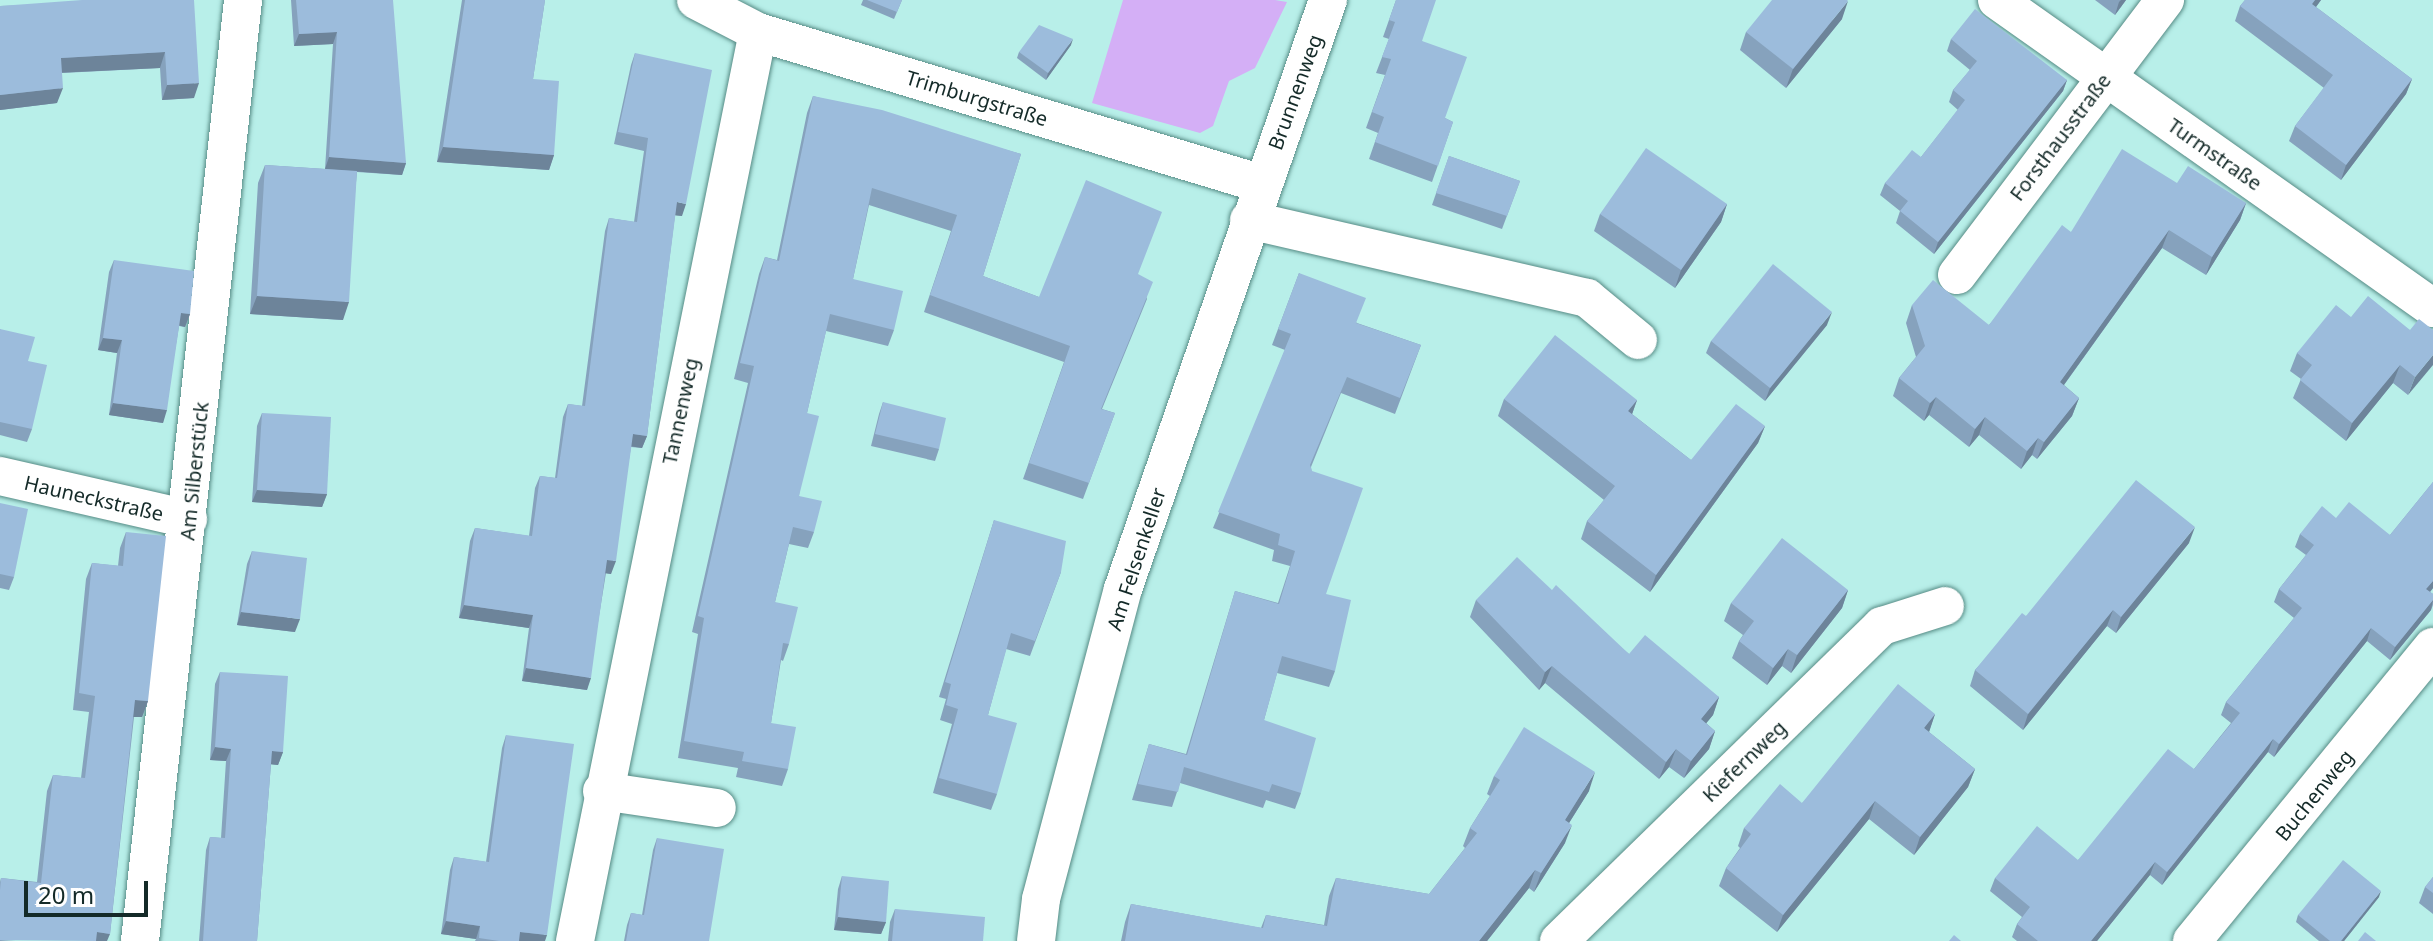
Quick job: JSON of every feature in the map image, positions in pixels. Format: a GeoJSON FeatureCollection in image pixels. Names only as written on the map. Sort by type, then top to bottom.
{"type":"FeatureCollection","features":[{"type":"Feature","properties":{"kind":"street","name":"Am Silberstück"},"geometry":{"type":"LineString","coordinates":[[140,941],[243,0]]}},
{"type":"Feature","properties":{"kind":"street","name":"Trimburgstraße"},"geometry":{"type":"LineString","coordinates":[[696,0],[758,32],[1262,184]]}},
{"type":"Feature","properties":{"kind":"street","name":"Brunnenweg"},"geometry":{"type":"LineString","coordinates":[[1262,184],[1328,0]]}},
{"type":"Feature","properties":{"kind":"street","name":"Turmstraße"},"geometry":{"type":"LineString","coordinates":[[1997,0],[2433,308]]}},
{"type":"Feature","properties":{"kind":"street","name":"Forsthausstraße"},"geometry":{"type":"LineString","coordinates":[[1957,275],[2165,0]]}},
{"type":"Feature","properties":{"kind":"street","name":"Tannenweg"},"geometry":{"type":"LineString","coordinates":[[575,941],[602,791],[758,32]]}},
{"type":"Feature","properties":{"kind":"street","name":"Am Felsenkeller"},"geometry":{"type":"LineString","coordinates":[[1036,941],[1041,899],[1123,589],[1262,184]]}},
{"type":"Feature","properties":{"kind":"street"},"geometry":{"type":"LineString","coordinates":[[1249,220],[1587,298],[1638,340]]}},
{"type":"Feature","properties":{"kind":"street","name":"Hauneckstraße"},"geometry":{"type":"LineString","coordinates":[[0,476],[188,519]]}},
{"type":"Feature","properties":{"kind":"street","name":"Kiefernweg"},"geometry":{"type":"LineString","coordinates":[[1559,941],[1882,626],[1945,606]]}},
{"type":"Feature","properties":{"kind":"street","name":"Buchenweg"},"geometry":{"type":"LineString","coordinates":[[2192,941],[2433,647]]}},
{"type":"Feature","properties":{"kind":"street"},"geometry":{"type":"LineString","coordinates":[[602,791],[717,808]]}},
{"type":"Feature","properties":{"kind":"shaded area"},"geometry":{"type":"Polygon","coordinates":[[[1123,0],[1287,2],[1255,68],[1229,81],[1213,126],[1200,133],[1092,103],[1123,0]]]}},
{"type":"Feature","properties":{"kind":"building"},"geometry":{"type":"Polygon","coordinates":[[[82,0],[194,0],[199,83],[167,85],[165,52],[61,58],[63,88],[0,95],[0,6],[82,0]]]}},
{"type":"Feature","properties":{"kind":"building"},"geometry":{"type":"Polygon","coordinates":[[[296,0],[393,0],[406,163],[329,157],[337,32],[299,34],[296,0]]]}},
{"type":"Feature","properties":{"kind":"building"},"geometry":{"type":"Polygon","coordinates":[[[465,0],[545,0],[533,79],[559,81],[554,155],[443,147],[465,0]]]}},
{"type":"Feature","properties":{"kind":"building"},"geometry":{"type":"Polygon","coordinates":[[[867,0],[902,0],[897,12],[867,0]]]}},
{"type":"Feature","properties":{"kind":"building"},"geometry":{"type":"Polygon","coordinates":[[[1396,0],[1436,0],[1422,41],[1467,57],[1445,118],[1453,122],[1438,166],[1375,142],[1384,117],[1372,112],[1391,59],[1382,57],[1395,22],[1389,20],[1396,0]]]}},
{"type":"Feature","properties":{"kind":"building"},"geometry":{"type":"Polygon","coordinates":[[[1772,0],[1848,1],[1793,69],[1746,32],[1772,0]]]}},
{"type":"Feature","properties":{"kind":"building"},"geometry":{"type":"Polygon","coordinates":[[[2245,0],[2315,0],[2312,4],[2412,79],[2346,165],[2295,126],[2333,75],[2240,6],[2245,0]]]}},
{"type":"Feature","properties":{"kind":"building"},"geometry":{"type":"Polygon","coordinates":[[[1975,9],[2067,80],[1938,242],[1900,211],[1908,201],[1885,183],[1912,150],[1921,157],[1965,100],[1953,90],[1977,61],[1951,39],[1975,9]]]}},
{"type":"Feature","properties":{"kind":"building"},"geometry":{"type":"Polygon","coordinates":[[[1039,25],[1073,39],[1048,73],[1019,52],[1039,25]]]}},
{"type":"Feature","properties":{"kind":"building"},"geometry":{"type":"Polygon","coordinates":[[[635,53],[712,70],[686,204],[677,202],[647,436],[633,434],[616,561],[607,560],[591,678],[526,668],[533,615],[464,605],[475,528],[532,536],[540,476],[557,478],[568,404],[585,406],[609,218],[637,222],[648,138],[618,132],[635,53]]]}},
{"type":"Feature","properties":{"kind":"building"},"geometry":{"type":"Polygon","coordinates":[[[813,96],[882,110],[1021,154],[983,276],[1039,297],[1086,180],[1162,212],[1138,274],[1153,282],[1101,409],[1115,413],[1089,483],[1029,463],[1070,346],[930,295],[957,215],[872,188],[853,279],[903,291],[894,330],[830,314],[807,413],[819,416],[799,496],[822,501],[814,532],[793,527],[775,602],[798,607],[789,644],[783,643],[771,723],[796,727],[788,769],[742,761],[744,752],[684,741],[704,618],[698,616],[754,366],[740,363],[765,257],[779,261],[813,96]]]}},
{"type":"Feature","properties":{"kind":"building"},"geometry":{"type":"Polygon","coordinates":[[[1646,148],[1727,204],[1681,270],[1600,214],[1646,148]]]}},
{"type":"Feature","properties":{"kind":"building"},"geometry":{"type":"Polygon","coordinates":[[[2122,149],[2177,183],[2188,166],[2246,203],[2212,257],[2169,230],[2060,382],[2079,398],[2044,442],[2038,438],[2027,451],[1985,417],[1975,429],[1936,397],[1930,403],[1899,378],[1925,346],[1912,305],[1933,280],[1989,325],[2062,225],[2071,232],[2122,149]]]}},
{"type":"Feature","properties":{"kind":"building"},"geometry":{"type":"Polygon","coordinates":[[[1449,156],[1520,181],[1507,216],[1436,193],[1449,156]]]}},
{"type":"Feature","properties":{"kind":"building"},"geometry":{"type":"Polygon","coordinates":[[[265,165],[357,171],[349,302],[257,296],[265,165]]]}},
{"type":"Feature","properties":{"kind":"building"},"geometry":{"type":"Polygon","coordinates":[[[114,260],[194,271],[190,314],[181,313],[167,410],[113,403],[122,340],[103,338],[114,260]]]}},
{"type":"Feature","properties":{"kind":"building"},"geometry":{"type":"Polygon","coordinates":[[[1773,264],[1832,312],[1770,388],[1711,341],[1773,264]]]}},
{"type":"Feature","properties":{"kind":"building"},"geometry":{"type":"Polygon","coordinates":[[[1299,273],[1366,298],[1356,323],[1421,345],[1400,398],[1347,377],[1310,465],[1312,471],[1363,488],[1326,594],[1351,600],[1335,671],[1282,656],[1264,720],[1316,738],[1301,793],[1272,784],[1269,792],[1184,767],[1178,792],[1138,784],[1149,744],[1187,755],[1235,591],[1279,604],[1295,551],[1278,545],[1280,534],[1218,512],[1291,334],[1278,329],[1299,273]]]}},
{"type":"Feature","properties":{"kind":"building"},"geometry":{"type":"Polygon","coordinates":[[[2368,296],[2410,330],[2419,319],[2433,330],[2433,355],[2415,377],[2400,365],[2352,423],[2300,380],[2312,365],[2297,353],[2336,305],[2351,317],[2368,296]]]}},
{"type":"Feature","properties":{"kind":"building"},"geometry":{"type":"Polygon","coordinates":[[[0,329],[35,337],[28,361],[47,365],[32,429],[0,422],[0,329]]]}},
{"type":"Feature","properties":{"kind":"building"},"geometry":{"type":"Polygon","coordinates":[[[1555,335],[1637,400],[1628,411],[1691,460],[1736,404],[1765,426],[1656,575],[1587,521],[1615,486],[1504,399],[1555,335]]]}},
{"type":"Feature","properties":{"kind":"building"},"geometry":{"type":"Polygon","coordinates":[[[883,402],[946,418],[939,449],[875,434],[883,402]]]}},
{"type":"Feature","properties":{"kind":"building"},"geometry":{"type":"Polygon","coordinates":[[[262,413],[331,417],[327,494],[257,490],[262,413]]]}},
{"type":"Feature","properties":{"kind":"building"},"geometry":{"type":"Polygon","coordinates":[[[2136,480],[2195,527],[2121,617],[2113,610],[2028,714],[1975,670],[2022,613],[2026,616],[2136,480]]]}},
{"type":"Feature","properties":{"kind":"building"},"geometry":{"type":"Polygon","coordinates":[[[2433,482],[2433,581],[2426,589],[2433,594],[2433,600],[2395,647],[2371,628],[2279,744],[2273,739],[2167,872],[2155,862],[2091,941],[2038,941],[2017,924],[2030,907],[1995,878],[2037,826],[2078,860],[2168,749],[2194,769],[2240,713],[2226,702],[2302,608],[2279,589],[2314,545],[2300,534],[2322,506],[2336,518],[2349,502],[2390,535],[2433,482]]]}},
{"type":"Feature","properties":{"kind":"building"},"geometry":{"type":"Polygon","coordinates":[[[0,503],[28,509],[14,577],[0,574],[0,503]]]}},
{"type":"Feature","properties":{"kind":"building"},"geometry":{"type":"Polygon","coordinates":[[[994,520],[1066,541],[1061,572],[1035,641],[1011,633],[988,715],[1017,723],[997,794],[939,778],[958,709],[946,705],[951,684],[945,682],[994,520]]]}},
{"type":"Feature","properties":{"kind":"building"},"geometry":{"type":"Polygon","coordinates":[[[126,532],[166,536],[148,701],[135,700],[110,934],[97,932],[96,941],[0,940],[1,878],[41,883],[53,775],[85,778],[95,696],[79,693],[92,563],[123,566],[126,532]]]}},
{"type":"Feature","properties":{"kind":"building"},"geometry":{"type":"Polygon","coordinates":[[[1782,538],[1848,590],[1797,655],[1788,649],[1773,668],[1739,641],[1754,621],[1731,603],[1782,538]]]}},
{"type":"Feature","properties":{"kind":"building"},"geometry":{"type":"Polygon","coordinates":[[[252,551],[307,558],[300,619],[241,612],[252,551]]]}},
{"type":"Feature","properties":{"kind":"building"},"geometry":{"type":"Polygon","coordinates":[[[1517,557],[1552,590],[1556,585],[1629,654],[1645,635],[1719,697],[1701,719],[1715,731],[1691,761],[1676,749],[1666,762],[1552,666],[1545,672],[1476,600],[1517,557]]]}},
{"type":"Feature","properties":{"kind":"building"},"geometry":{"type":"Polygon","coordinates":[[[220,672],[288,676],[283,752],[272,751],[257,941],[203,941],[210,837],[225,838],[231,749],[215,747],[220,672]]]}},
{"type":"Feature","properties":{"kind":"building"},"geometry":{"type":"Polygon","coordinates":[[[1898,684],[1935,714],[1924,728],[1975,769],[1920,837],[1875,801],[1783,915],[1726,868],[1751,834],[1744,828],[1780,784],[1802,803],[1898,684]]]}},
{"type":"Feature","properties":{"kind":"building"},"geometry":{"type":"Polygon","coordinates":[[[1524,727],[1595,772],[1565,820],[1572,825],[1541,873],[1535,870],[1479,941],[1125,941],[1131,904],[1263,928],[1266,915],[1327,926],[1336,878],[1429,894],[1477,833],[1470,828],[1500,780],[1494,776],[1524,727]]]}},
{"type":"Feature","properties":{"kind":"building"},"geometry":{"type":"Polygon","coordinates":[[[506,735],[574,744],[547,935],[520,932],[519,941],[479,938],[480,926],[446,921],[454,857],[489,862],[506,735]]]}},
{"type":"Feature","properties":{"kind":"building"},"geometry":{"type":"Polygon","coordinates":[[[657,838],[724,849],[709,941],[626,941],[631,913],[644,915],[657,838]]]}},
{"type":"Feature","properties":{"kind":"building"},"geometry":{"type":"Polygon","coordinates":[[[2343,860],[2381,891],[2341,941],[2330,941],[2298,915],[2343,860]]]}},
{"type":"Feature","properties":{"kind":"building"},"geometry":{"type":"Polygon","coordinates":[[[842,876],[889,881],[886,922],[838,917],[842,876]]]}},
{"type":"Feature","properties":{"kind":"building"},"geometry":{"type":"Polygon","coordinates":[[[2433,877],[2433,893],[2425,887],[2433,877]]]}},
{"type":"Feature","properties":{"kind":"building"},"geometry":{"type":"Polygon","coordinates":[[[895,909],[985,917],[983,941],[892,941],[895,909]]]}},
{"type":"Feature","properties":{"kind":"building"},"geometry":{"type":"Polygon","coordinates":[[[2365,932],[2376,941],[2358,941],[2365,932]]]}}]}
